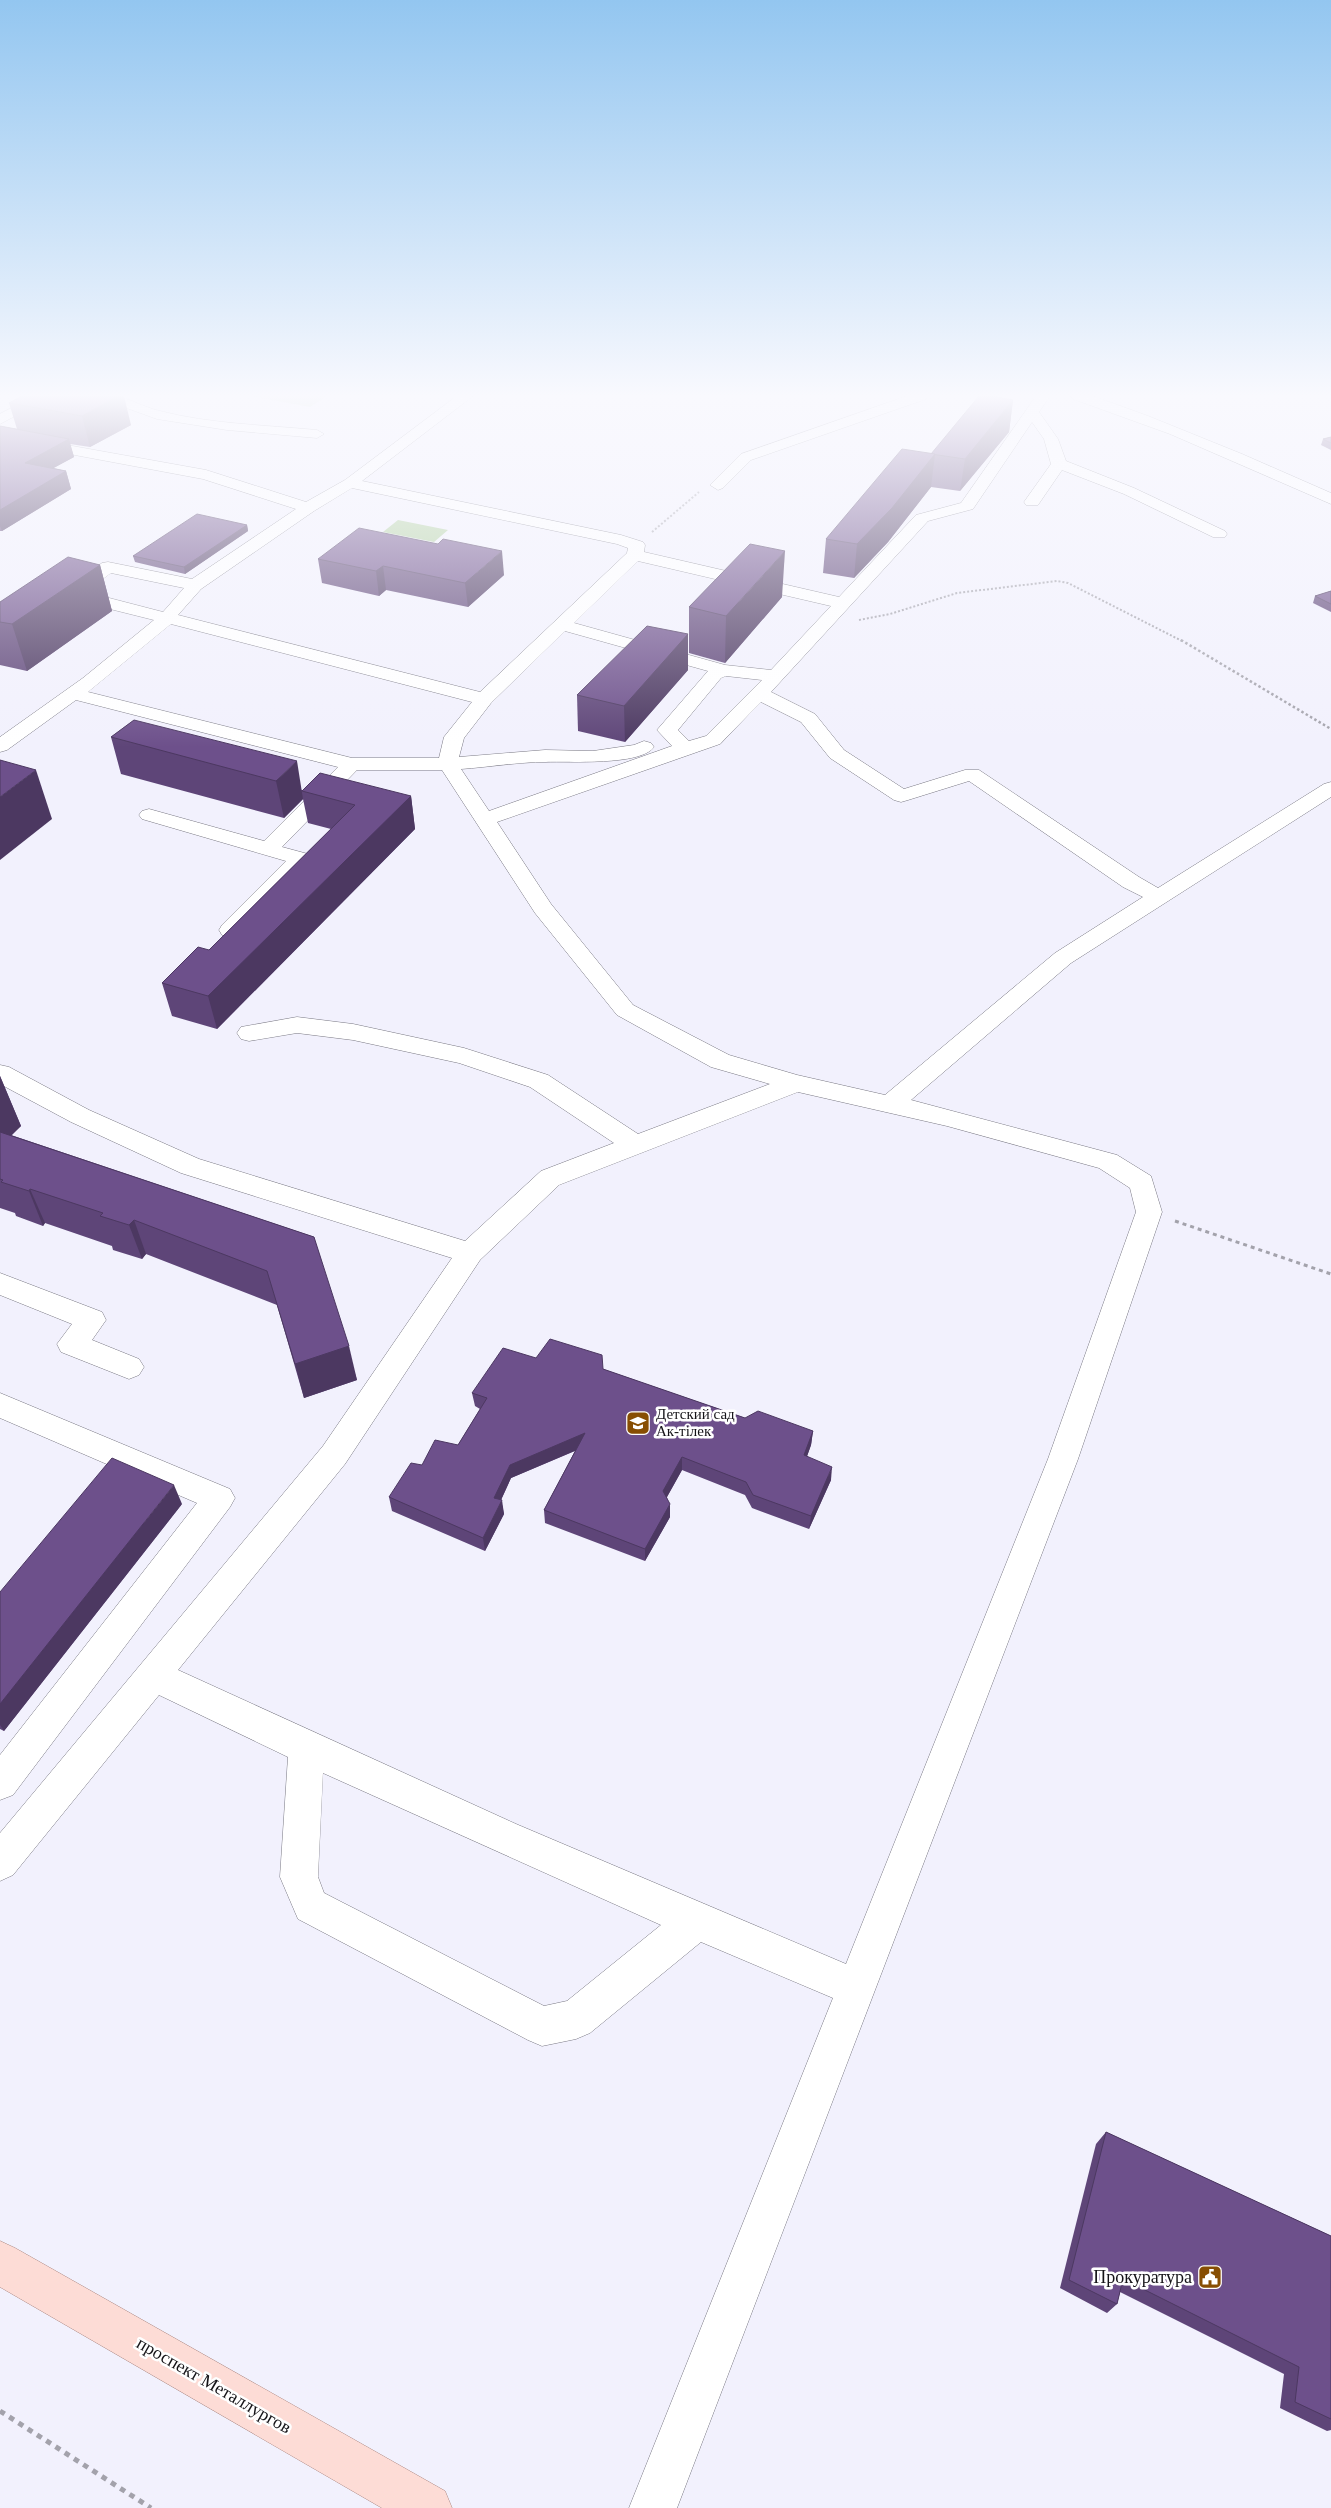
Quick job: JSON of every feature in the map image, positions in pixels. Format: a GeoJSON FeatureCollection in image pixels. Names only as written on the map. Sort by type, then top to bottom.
{"type":"FeatureCollection","features":[{"type":"Feature","properties":{"kind":"main road","name":"проспект Металлургов"},"geometry":{"type":"LineString","coordinates":[[0,2263],[428,2508]]}},
{"type":"Feature","properties":{"kind":"street"},"geometry":{"type":"LineString","coordinates":[[0,746],[73,694],[166,619],[195,586],[301,513]]}},
{"type":"Feature","properties":{"kind":"street"},"geometry":{"type":"LineString","coordinates":[[491,513],[621,540],[636,550],[842,603]]}},
{"type":"Feature","properties":{"kind":"street"},"geometry":{"type":"LineString","coordinates":[[483,820],[685,748],[713,740],[776,676],[922,518],[941,513]]}},
{"type":"Feature","properties":{"kind":"street"},"geometry":{"type":"LineString","coordinates":[[1175,513],[1219,534]]}},
{"type":"Feature","properties":{"kind":"street"},"geometry":{"type":"LineString","coordinates":[[636,550],[562,625],[484,699],[454,737],[448,764],[483,820],[543,908],[625,1010],[720,1061],[796,1083],[947,1117],[1108,1161],[1142,1182],[1149,1212],[1063,1459],[653,2508]]}},
{"type":"Feature","properties":{"kind":"street"},"geometry":{"type":"LineString","coordinates":[[56,605],[108,567],[195,586]]}},
{"type":"Feature","properties":{"kind":"street"},"geometry":{"type":"LineString","coordinates":[[72,593],[166,619],[484,699]]}},
{"type":"Feature","properties":{"kind":"street"},"geometry":{"type":"LineString","coordinates":[[562,625],[724,670],[776,676]]}},
{"type":"Feature","properties":{"kind":"street"},"geometry":{"type":"LineString","coordinates":[[73,694],[352,764],[448,764],[546,756],[593,757],[640,750],[667,730],[715,674],[724,670]]}},
{"type":"Feature","properties":{"kind":"street"},"geometry":{"type":"LineString","coordinates":[[759,693],[808,718],[837,754],[901,796],[972,774],[1131,882],[1159,897]]}},
{"type":"Feature","properties":{"kind":"street"},"geometry":{"type":"LineString","coordinates":[[667,730],[685,748]]}},
{"type":"Feature","properties":{"kind":"street"},"geometry":{"type":"LineString","coordinates":[[268,849],[352,764]]}},
{"type":"Feature","properties":{"kind":"street"},"geometry":{"type":"LineString","coordinates":[[889,1105],[1062,958],[1331,788]]}},
{"type":"Feature","properties":{"kind":"street"},"geometry":{"type":"LineString","coordinates":[[148,815],[300,858],[214,946]]}},
{"type":"Feature","properties":{"kind":"street"},"geometry":{"type":"LineString","coordinates":[[249,1033],[296,1025],[353,1032],[464,1056],[539,1081],[634,1145]]}},
{"type":"Feature","properties":{"kind":"street"},"geometry":{"type":"LineString","coordinates":[[0,1073],[80,1116],[190,1166],[470,1253]]}},
{"type":"Feature","properties":{"kind":"street"},"geometry":{"type":"LineString","coordinates":[[0,1862],[155,1676],[334,1455],[470,1253],[550,1178],[796,1083]]}},
{"type":"Feature","properties":{"kind":"street"},"geometry":{"type":"LineString","coordinates":[[0,1284],[92,1320],[71,1344],[129,1367]]}},
{"type":"Feature","properties":{"kind":"street"},"geometry":{"type":"LineString","coordinates":[[0,1404],[218,1498],[0,1783]]}},
{"type":"Feature","properties":{"kind":"street"},"geometry":{"type":"LineString","coordinates":[[155,1676],[306,1749],[696,1921],[857,1988]]}},
{"type":"Feature","properties":{"kind":"street"},"geometry":{"type":"LineString","coordinates":[[306,1749],[299,1877],[311,1906],[542,2026],[576,2019],[696,1921]]}},
{"type":"Feature","properties":{"kind":"path"},"geometry":{"type":"LineString","coordinates":[[636,550],[675,513]]}},
{"type":"Feature","properties":{"kind":"path"},"geometry":{"type":"LineString","coordinates":[[820,627],[890,614],[957,593],[1057,581],[1068,583],[1174,636],[1331,729]]}},
{"type":"Feature","properties":{"kind":"path"},"geometry":{"type":"LineString","coordinates":[[1149,1212],[1331,1274]]}},
{"type":"Feature","properties":{"kind":"path"},"geometry":{"type":"LineString","coordinates":[[0,2411],[151,2508]]}},
{"type":"Feature","properties":{"kind":"green space"},"geometry":{"type":"Polygon","coordinates":[[[398,520],[448,530],[434,542],[383,532],[398,520]]]}},
{"type":"Feature","properties":{"kind":"building"},"geometry":{"type":"Polygon","coordinates":[[[848,513],[887,513],[857,544],[826,539],[848,513]]]}},
{"type":"Feature","properties":{"kind":"building"},"geometry":{"type":"Polygon","coordinates":[[[197,514],[247,525],[184,567],[133,556],[197,514]]]}},
{"type":"Feature","properties":{"kind":"building"},"geometry":{"type":"Polygon","coordinates":[[[359,528],[438,544],[443,539],[502,551],[465,583],[383,566],[376,571],[318,559],[359,528]]]}},
{"type":"Feature","properties":{"kind":"building"},"geometry":{"type":"Polygon","coordinates":[[[750,544],[785,551],[726,616],[689,607],[750,544]]]}},
{"type":"Feature","properties":{"kind":"building"},"geometry":{"type":"Polygon","coordinates":[[[68,557],[100,565],[12,624],[0,622],[0,602],[68,557]]]}},
{"type":"Feature","properties":{"kind":"building"},"geometry":{"type":"Polygon","coordinates":[[[1331,591],[1331,604],[1315,596],[1331,591]]]}},
{"type":"Feature","properties":{"kind":"building"},"geometry":{"type":"Polygon","coordinates":[[[647,626],[688,634],[624,706],[577,695],[647,626]]]}},
{"type":"Feature","properties":{"kind":"building"},"geometry":{"type":"Polygon","coordinates":[[[134,720],[297,761],[276,781],[111,737],[134,720]]]}},
{"type":"Feature","properties":{"kind":"building"},"geometry":{"type":"Polygon","coordinates":[[[0,760],[36,770],[0,797],[0,760]]]}},
{"type":"Feature","properties":{"kind":"building"},"geometry":{"type":"Polygon","coordinates":[[[320,773],[411,796],[208,996],[162,983],[198,947],[209,950],[355,805],[302,791],[320,773]]]}},
{"type":"Feature","properties":{"kind":"building"},"geometry":{"type":"Polygon","coordinates":[[[0,1132],[314,1237],[349,1346],[295,1364],[267,1271],[134,1220],[129,1225],[100,1216],[103,1213],[30,1189],[29,1191],[1,1182],[3,1180],[0,1179],[0,1132]]]}},
{"type":"Feature","properties":{"kind":"building"},"geometry":{"type":"Polygon","coordinates":[[[550,1339],[602,1355],[603,1369],[745,1418],[758,1411],[813,1431],[804,1455],[832,1467],[811,1516],[753,1495],[746,1482],[682,1457],[663,1491],[670,1504],[645,1549],[544,1510],[585,1433],[510,1465],[494,1498],[502,1500],[483,1538],[389,1497],[411,1463],[422,1465],[435,1440],[458,1445],[487,1398],[472,1393],[503,1348],[536,1358],[550,1339]]]}},
{"type":"Feature","properties":{"kind":"building"},"geometry":{"type":"Polygon","coordinates":[[[112,1458],[174,1485],[0,1704],[0,1592],[112,1458]]]}},
{"type":"Feature","properties":{"kind":"building"},"geometry":{"type":"Polygon","coordinates":[[[1106,2132],[1331,2236],[1331,2419],[1295,2402],[1299,2367],[1123,2279],[1117,2304],[1069,2280],[1106,2132]]]}},
{"type":"Feature","properties":{"kind":"place","name":"Детский сад Ак-тiлек"},"geometry":{"type":"Point","coordinates":[638,1423]}},
{"type":"Feature","properties":{"kind":"place","name":"Прокуратура"},"geometry":{"type":"Point","coordinates":[1210,2277]}}]}
